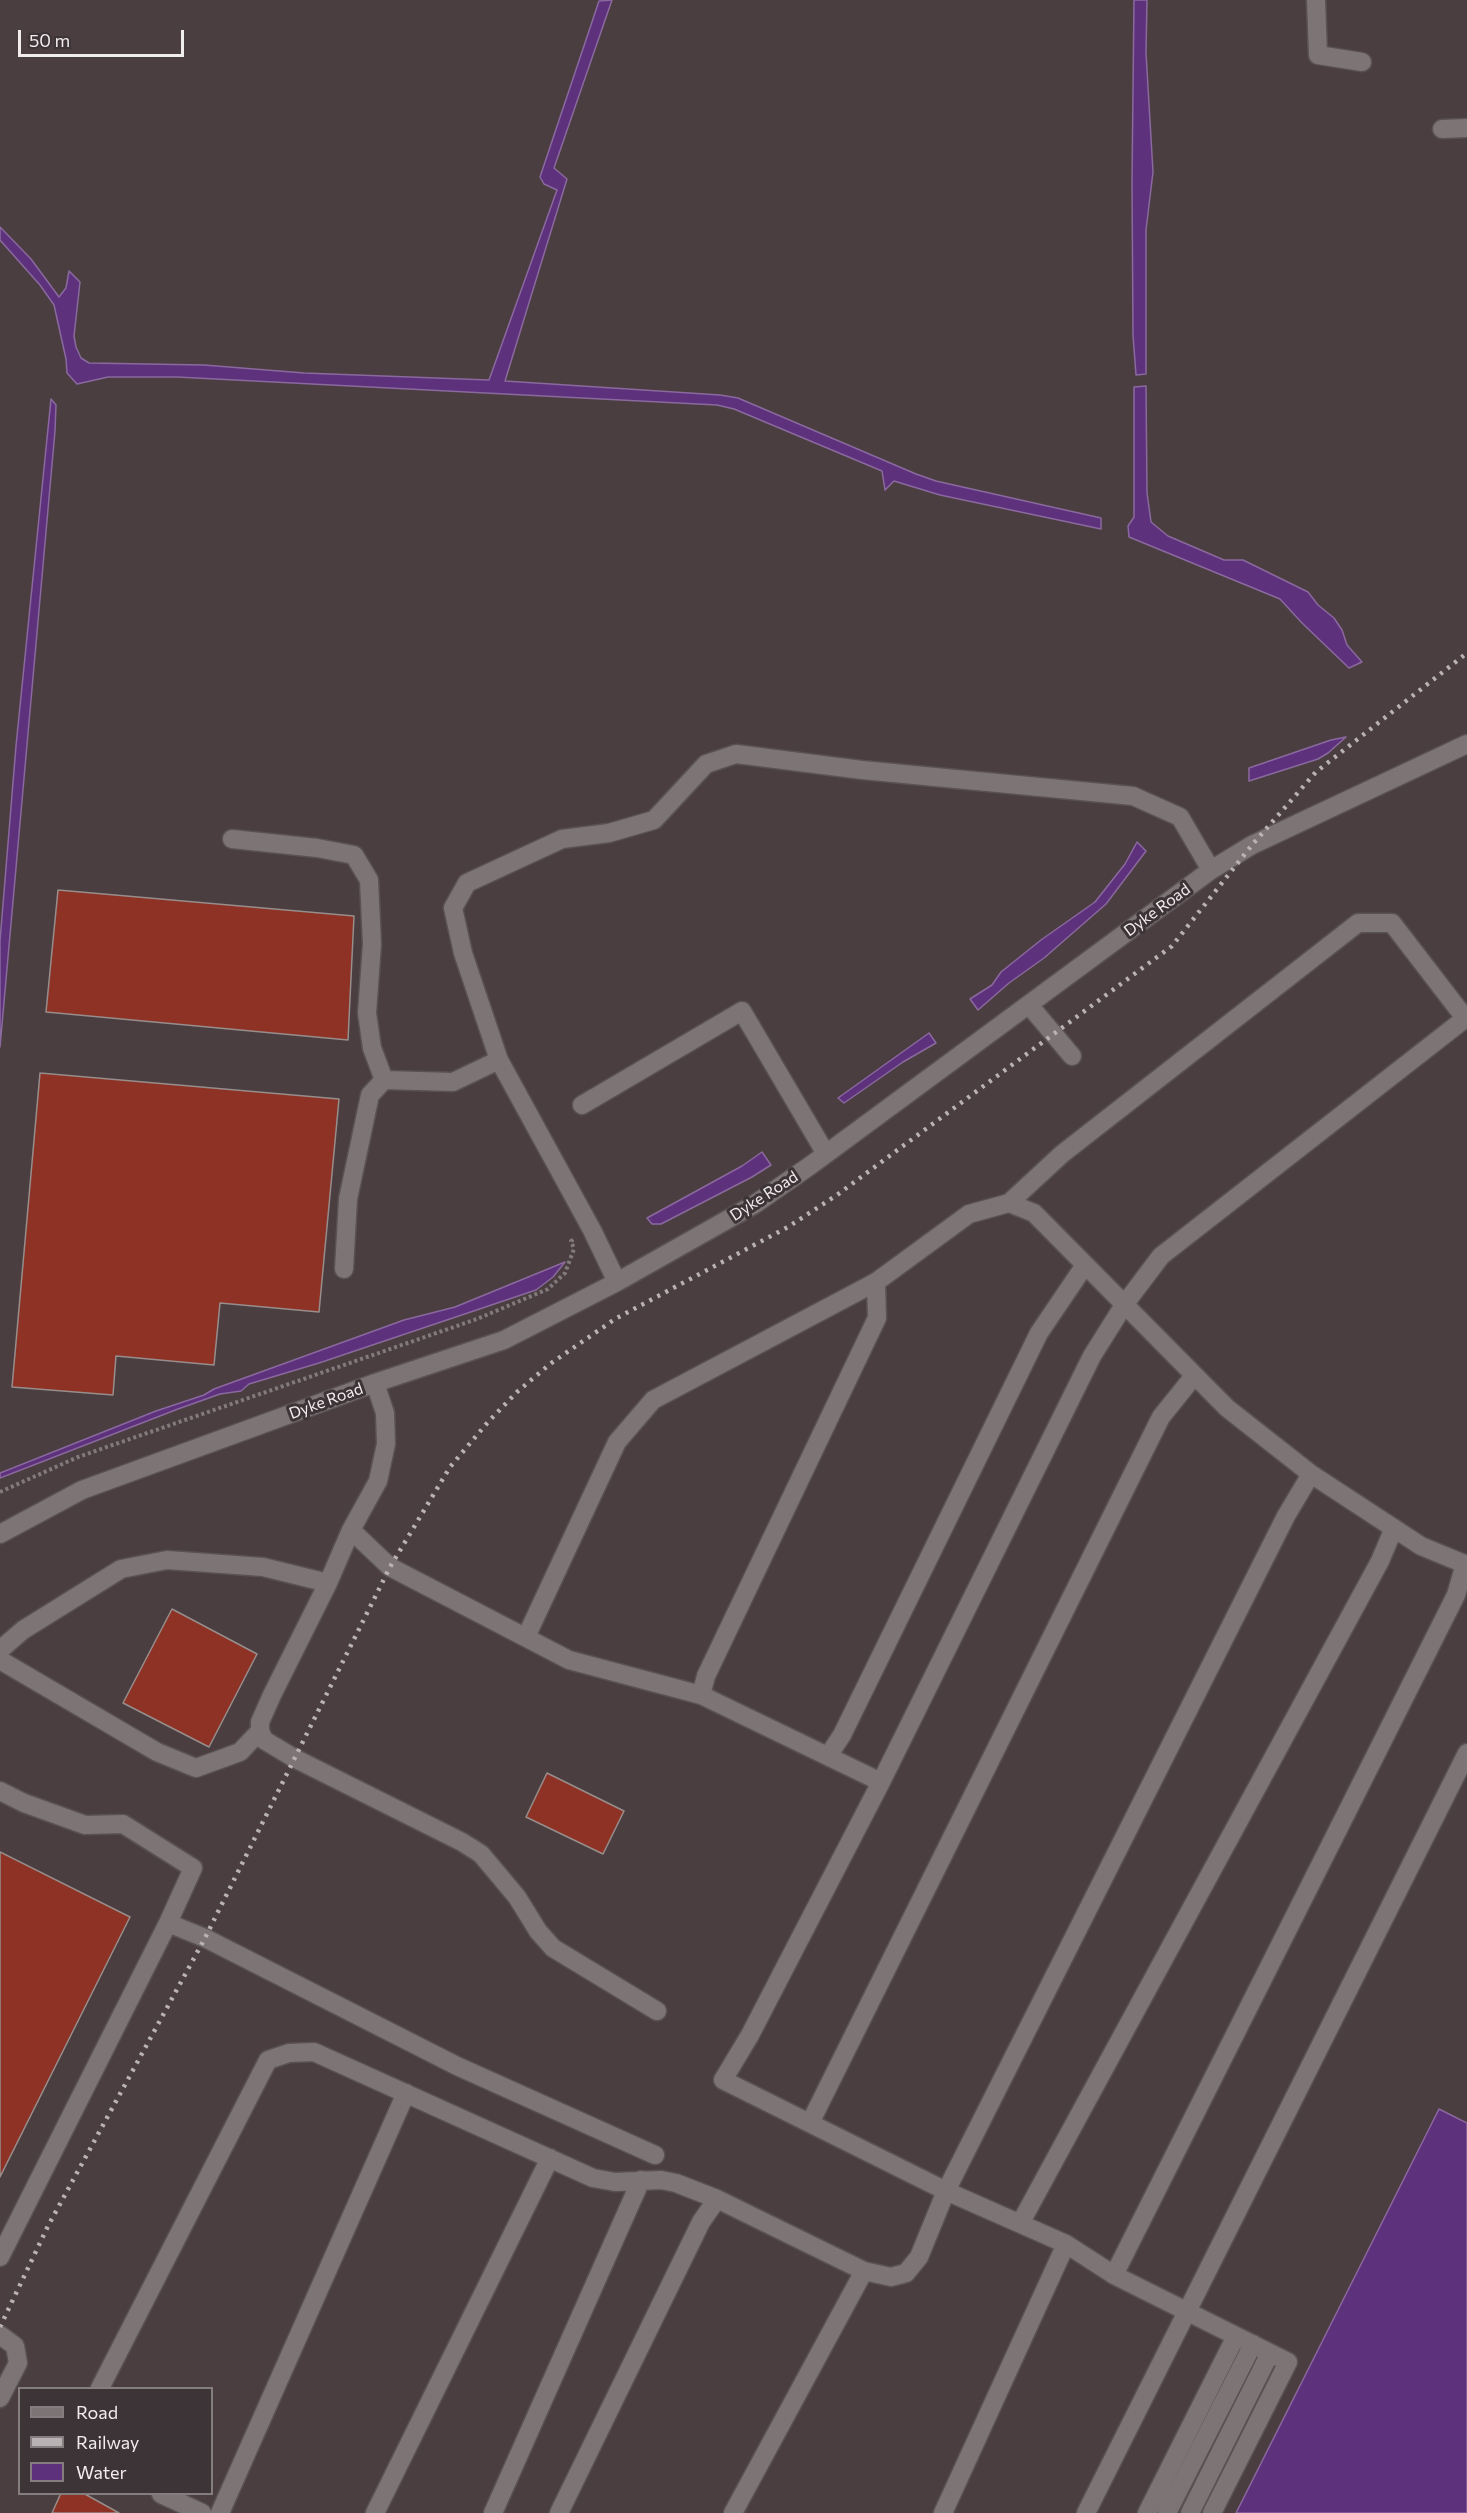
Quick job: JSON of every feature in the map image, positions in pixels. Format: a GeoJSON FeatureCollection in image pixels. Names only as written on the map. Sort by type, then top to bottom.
{"type":"FeatureCollection","features":[{"type":"Feature","properties":{"kind":"street"},"geometry":{"type":"LineString","coordinates":[[1316,0],[1318,55],[1362,62]]}},
{"type":"Feature","properties":{"kind":"street"},"geometry":{"type":"LineString","coordinates":[[1442,129],[1467,128]]}},
{"type":"Feature","properties":{"kind":"street","name":"Dyke Road"},"geometry":{"type":"LineString","coordinates":[[0,1534],[82,1490],[375,1383],[504,1340],[617,1282],[755,1204],[1211,870],[1252,845],[1467,744]]}},
{"type":"Feature","properties":{"kind":"street"},"geometry":{"type":"LineString","coordinates":[[617,1282],[592,1230],[499,1059],[463,953],[453,908],[467,882],[562,839],[609,833],[654,820],[706,764],[736,754],[862,770],[1133,796],[1180,817],[1211,870]]}},
{"type":"Feature","properties":{"kind":"street"},"geometry":{"type":"LineString","coordinates":[[232,839],[317,848],[354,855],[369,880],[372,944],[367,1013],[372,1048],[384,1080]]}},
{"type":"Feature","properties":{"kind":"street"},"geometry":{"type":"LineString","coordinates":[[526,1637],[617,1442],[653,1400],[876,1282],[969,1214],[1009,1203],[1062,1154],[1358,922],[1392,923],[1466,1017],[1161,1256],[1124,1305],[1092,1356],[881,1782],[750,2035],[723,2080],[946,2192],[1020,2222],[1066,2244],[1114,2275],[1288,2362],[1212,2513]]}},
{"type":"Feature","properties":{"kind":"street"},"geometry":{"type":"LineString","coordinates":[[1029,1005],[1072,1056]]}},
{"type":"Feature","properties":{"kind":"street"},"geometry":{"type":"LineString","coordinates":[[582,1105],[742,1011],[826,1154]]}},
{"type":"Feature","properties":{"kind":"street"},"geometry":{"type":"LineString","coordinates":[[344,1269],[348,1199],[370,1095],[384,1080],[453,1082],[499,1059]]}},
{"type":"Feature","properties":{"kind":"street"},"geometry":{"type":"LineString","coordinates":[[1009,1203],[1034,1214],[1227,1408],[1311,1474],[1421,1546],[1466,1564],[1456,1595],[1114,2275]]}},
{"type":"Feature","properties":{"kind":"street"},"geometry":{"type":"LineString","coordinates":[[828,1756],[842,1735],[1039,1333],[1085,1264]]}},
{"type":"Feature","properties":{"kind":"street"},"geometry":{"type":"LineString","coordinates":[[701,1695],[706,1676],[877,1318],[876,1282]]}},
{"type":"Feature","properties":{"kind":"street"},"geometry":{"type":"LineString","coordinates":[[810,2123],[1161,1417],[1194,1376]]}},
{"type":"Feature","properties":{"kind":"street"},"geometry":{"type":"LineString","coordinates":[[375,1383],[385,1413],[386,1444],[378,1480],[351,1530],[328,1583],[260,1722],[260,1731],[264,1740],[294,1758],[462,1842],[481,1854],[517,1897],[538,1931],[552,1948],[657,2011]]}},
{"type":"Feature","properties":{"kind":"street"},"geometry":{"type":"LineString","coordinates":[[101,2387],[268,2060],[289,2054],[314,2052],[593,2178],[615,2182],[641,2180],[676,2182],[717,2199],[864,2271],[891,2277],[906,2273],[919,2257],[946,2192],[1286,1516],[1311,1474]]}},
{"type":"Feature","properties":{"kind":"street"},"geometry":{"type":"LineString","coordinates":[[1020,2222],[1380,1561],[1394,1528]]}},
{"type":"Feature","properties":{"kind":"street"},"geometry":{"type":"LineString","coordinates":[[351,1530],[390,1567],[569,1660],[701,1695],[881,1782]]}},
{"type":"Feature","properties":{"kind":"street"},"geometry":{"type":"LineString","coordinates":[[0,1650],[23,1630],[121,1569],[167,1560],[263,1567],[328,1583]]}},
{"type":"Feature","properties":{"kind":"street"},"geometry":{"type":"LineString","coordinates":[[0,1660],[157,1752],[196,1768],[240,1752],[260,1731]]}},
{"type":"Feature","properties":{"kind":"street"},"geometry":{"type":"LineString","coordinates":[[1086,2513],[1467,1753]]}},
{"type":"Feature","properties":{"kind":"street"},"geometry":{"type":"LineString","coordinates":[[0,1791],[24,1803],[85,1825],[123,1824],[193,1868],[168,1923],[0,2257]]}},
{"type":"Feature","properties":{"kind":"street"},"geometry":{"type":"LineString","coordinates":[[168,1923],[205,1938],[458,2066],[655,2155]]}},
{"type":"Feature","properties":{"kind":"street"},"geometry":{"type":"LineString","coordinates":[[220,2513],[406,2093]]}},
{"type":"Feature","properties":{"kind":"street"},"geometry":{"type":"LineString","coordinates":[[375,2513],[550,2158]]}},
{"type":"Feature","properties":{"kind":"street"},"geometry":{"type":"LineString","coordinates":[[493,2513],[641,2180]]}},
{"type":"Feature","properties":{"kind":"street"},"geometry":{"type":"LineString","coordinates":[[559,2513],[701,2222],[717,2199]]}},
{"type":"Feature","properties":{"kind":"street"},"geometry":{"type":"LineString","coordinates":[[943,2513],[1066,2244]]}},
{"type":"Feature","properties":{"kind":"street"},"geometry":{"type":"LineString","coordinates":[[733,2513],[864,2271]]}},
{"type":"Feature","properties":{"kind":"street"},"geometry":{"type":"LineString","coordinates":[[0,2335],[15,2346],[18,2363],[0,2398]]}},
{"type":"Feature","properties":{"kind":"street"},"geometry":{"type":"LineString","coordinates":[[1147,2513],[1245,2340]]}},
{"type":"Feature","properties":{"kind":"street"},"geometry":{"type":"LineString","coordinates":[[1167,2513],[1245,2340]]}},
{"type":"Feature","properties":{"kind":"street"},"geometry":{"type":"LineString","coordinates":[[1190,2513],[1270,2353]]}},
{"type":"Feature","properties":{"kind":"street"},"geometry":{"type":"LineString","coordinates":[[165,2495],[202,2513]]}},
{"type":"Feature","properties":{"kind":"path"},"geometry":{"type":"LineString","coordinates":[[0,1492],[78,1457],[477,1318],[548,1289],[565,1273],[574,1249],[571,1241],[592,1230]]}},
{"type":"Feature","properties":{"kind":"shaded area"},"geometry":{"type":"Polygon","coordinates":[[[0,0],[1467,0],[1467,2123],[1439,2110],[1236,2513],[0,2513],[0,0]]]}},
{"type":"Feature","properties":{"kind":"water"},"geometry":{"type":"Polygon","coordinates":[[[612,0],[554,168],[567,179],[505,381],[738,398],[916,474],[936,481],[1101,518],[1101,529],[940,495],[894,481],[885,490],[882,471],[734,409],[717,405],[177,377],[108,377],[77,384],[67,373],[54,305],[40,285],[0,240],[0,227],[31,259],[59,297],[66,288],[69,271],[80,282],[74,336],[81,358],[89,363],[204,365],[304,373],[489,380],[557,190],[544,184],[540,177],[599,1],[612,0]]]}},
{"type":"Feature","properties":{"kind":"water"},"geometry":{"type":"Polygon","coordinates":[[[1134,0],[1147,0],[1146,53],[1153,172],[1146,230],[1146,374],[1136,375],[1133,335],[1132,182],[1134,0]]]}},
{"type":"Feature","properties":{"kind":"water"},"geometry":{"type":"Polygon","coordinates":[[[1146,386],[1147,493],[1151,522],[1168,536],[1224,560],[1243,560],[1308,592],[1318,605],[1334,618],[1342,630],[1347,645],[1362,662],[1349,668],[1280,599],[1129,537],[1128,526],[1134,517],[1134,387],[1146,386]]]}},
{"type":"Feature","properties":{"kind":"water"},"geometry":{"type":"Polygon","coordinates":[[[51,399],[56,405],[55,431],[0,1047],[0,941],[16,746],[51,399]]]}},
{"type":"Feature","properties":{"kind":"water"},"geometry":{"type":"Polygon","coordinates":[[[1346,737],[1318,759],[1249,781],[1249,768],[1346,737]]]}},
{"type":"Feature","properties":{"kind":"water"},"geometry":{"type":"Polygon","coordinates":[[[1137,842],[1146,851],[1106,904],[1044,958],[1009,983],[978,1010],[970,999],[992,985],[1001,972],[1041,940],[1095,902],[1125,864],[1137,842]]]}},
{"type":"Feature","properties":{"kind":"water"},"geometry":{"type":"Polygon","coordinates":[[[929,1033],[936,1043],[903,1062],[844,1103],[838,1098],[929,1033]]]}},
{"type":"Feature","properties":{"kind":"water"},"geometry":{"type":"Polygon","coordinates":[[[762,1152],[771,1165],[752,1177],[661,1224],[652,1224],[647,1218],[742,1166],[762,1152]]]}},
{"type":"Feature","properties":{"kind":"water"},"geometry":{"type":"Polygon","coordinates":[[[565,1262],[553,1277],[536,1290],[319,1363],[249,1384],[241,1391],[220,1394],[0,1478],[0,1473],[156,1411],[404,1320],[455,1307],[565,1262]]]}},
{"type":"Feature","properties":{"kind":"water"},"geometry":{"type":"Polygon","coordinates":[[[1439,2109],[1467,2123],[1467,2513],[1236,2513],[1439,2109]]]}},
{"type":"Feature","properties":{"kind":"building"},"geometry":{"type":"Polygon","coordinates":[[[58,890],[354,916],[348,1040],[46,1012],[58,890]]]}},
{"type":"Feature","properties":{"kind":"building"},"geometry":{"type":"Polygon","coordinates":[[[40,1073],[339,1099],[319,1312],[220,1303],[214,1365],[116,1356],[113,1395],[12,1387],[40,1073]]]}},
{"type":"Feature","properties":{"kind":"building"},"geometry":{"type":"Polygon","coordinates":[[[172,1609],[257,1654],[209,1747],[123,1703],[172,1609]]]}},
{"type":"Feature","properties":{"kind":"building"},"geometry":{"type":"Polygon","coordinates":[[[547,1773],[624,1811],[603,1854],[526,1817],[547,1773]]]}},
{"type":"Feature","properties":{"kind":"building"},"geometry":{"type":"Polygon","coordinates":[[[0,1852],[130,1917],[0,2177],[0,1852]]]}},
{"type":"Feature","properties":{"kind":"building"},"geometry":{"type":"Polygon","coordinates":[[[60,2495],[87,2495],[119,2513],[52,2513],[60,2495]]]}},
{"type":"Feature","properties":{"kind":"railway"},"geometry":{"type":"LineString","coordinates":[[0,2327],[48,2226],[205,1938],[390,1567],[450,1467],[488,1422],[517,1392],[550,1364],[615,1319],[788,1227],[837,1195],[1172,946],[1252,845],[1316,772],[1467,653]]}}]}
